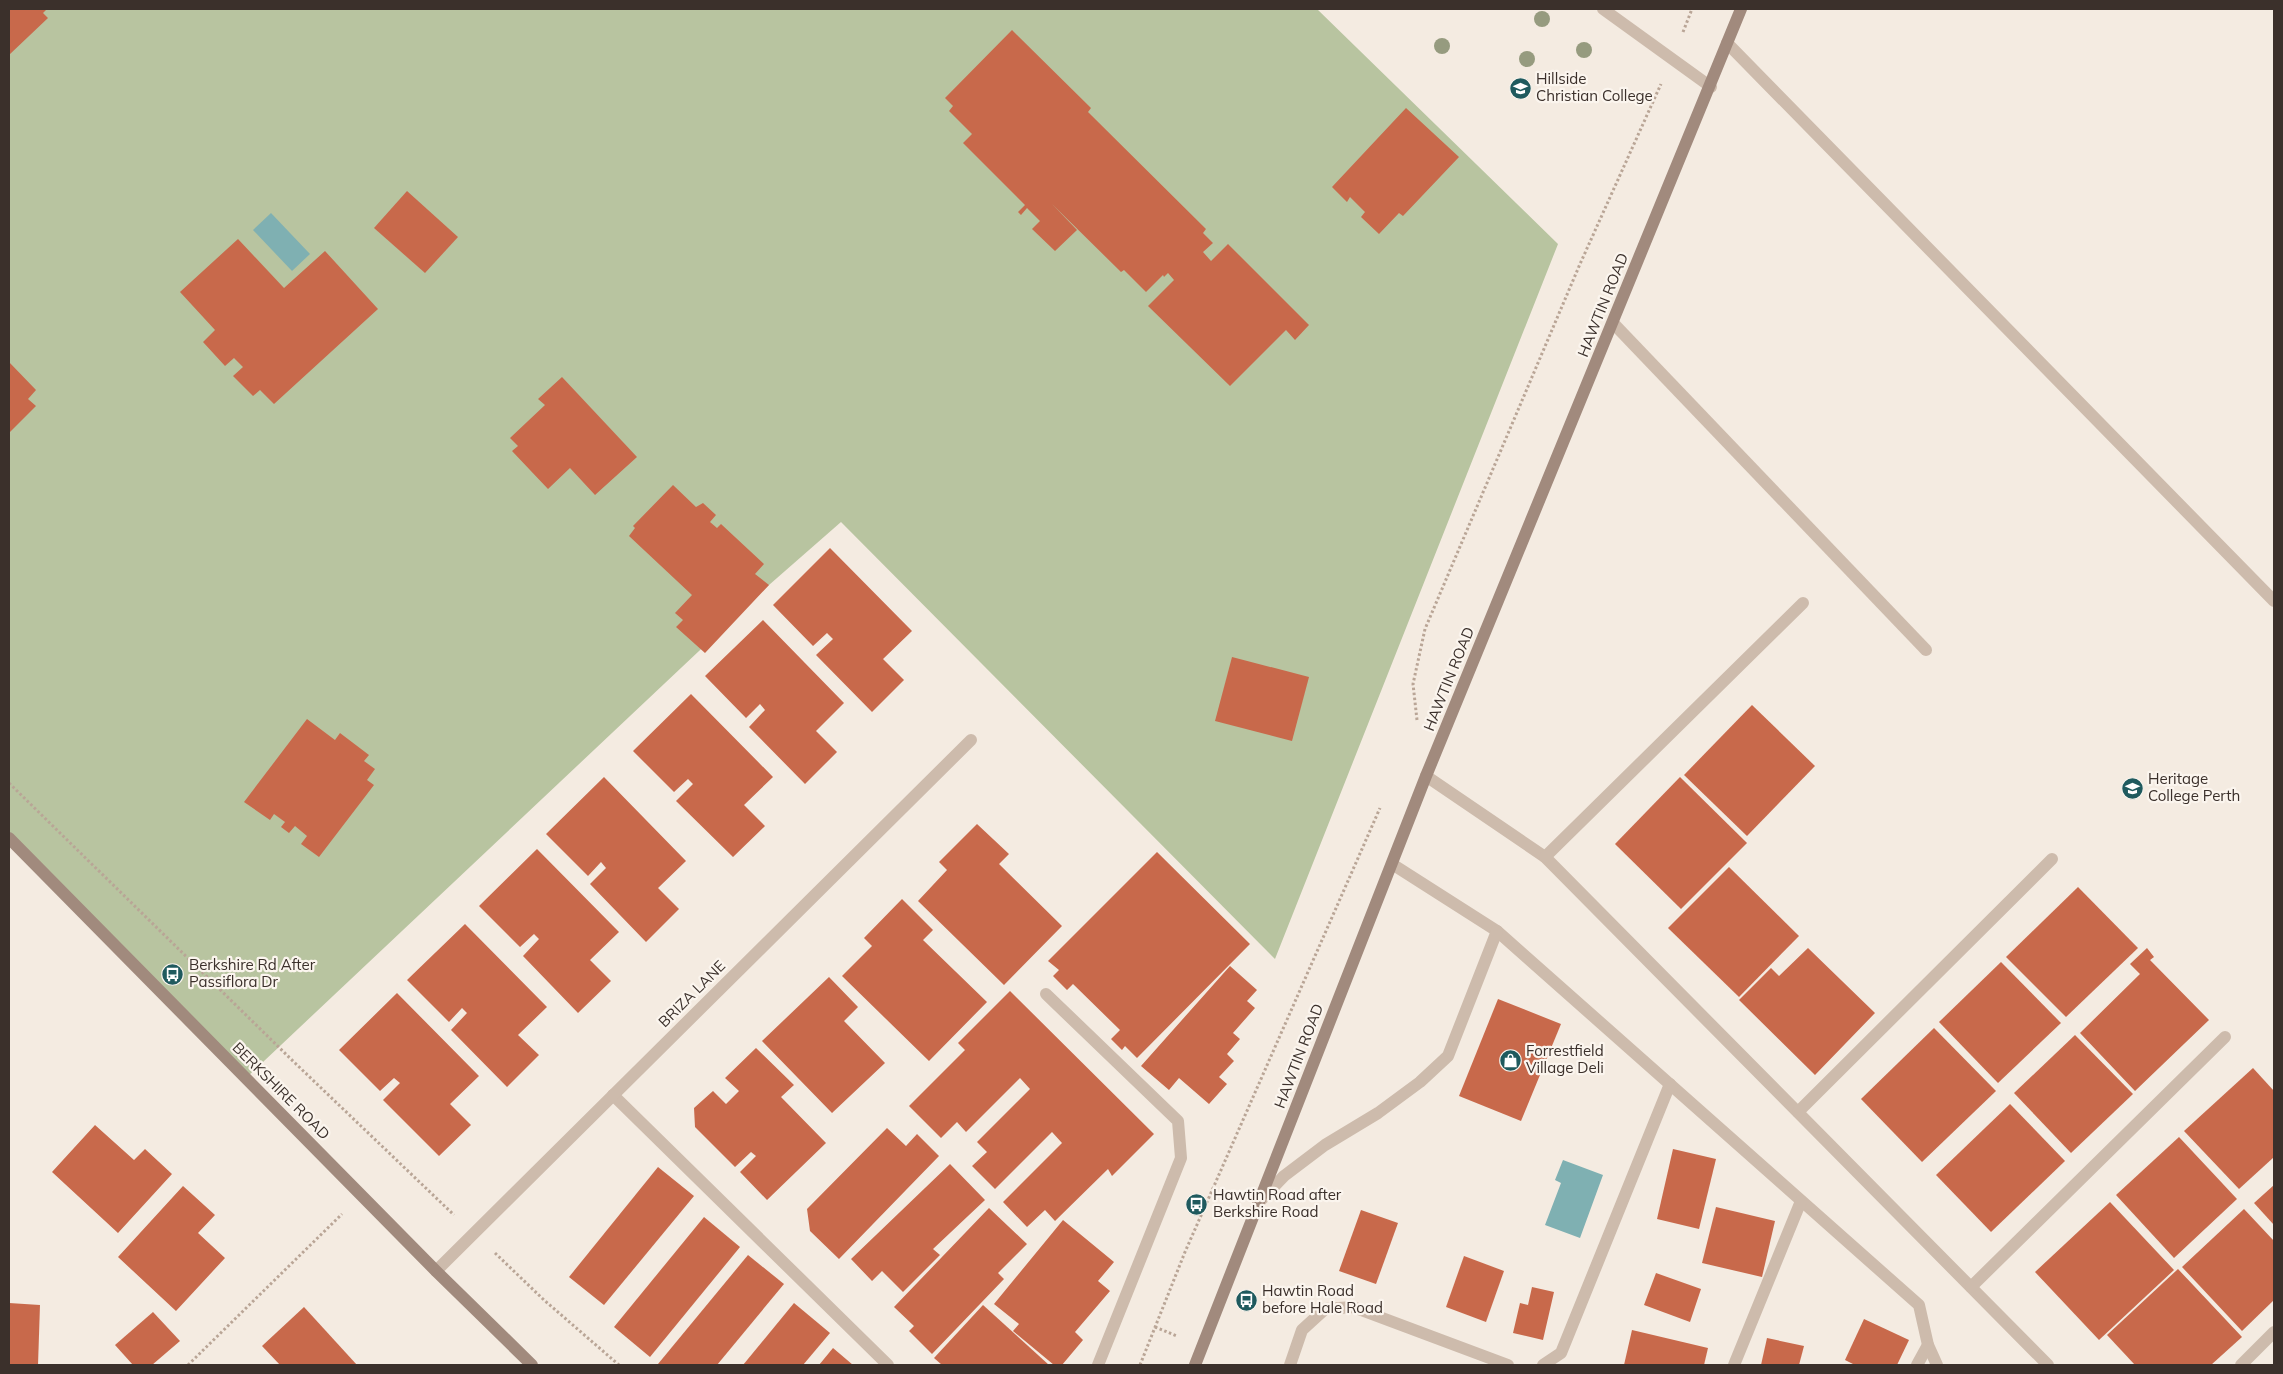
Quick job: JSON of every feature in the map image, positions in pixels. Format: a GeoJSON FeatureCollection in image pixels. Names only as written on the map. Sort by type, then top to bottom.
{"type":"FeatureCollection","features":[{"type":"Feature","properties":{"kind":"main road","name":"HAWTIN ROAD"},"geometry":{"type":"LineString","coordinates":[[1196,1365],[1426,776],[1741,9]]}},
{"type":"Feature","properties":{"kind":"main road","name":"BERKSHIRE ROAD"},"geometry":{"type":"LineString","coordinates":[[9,838],[436,1271],[532,1365]]}},
{"type":"Feature","properties":{"kind":"street"},"geometry":{"type":"LineString","coordinates":[[1603,9],[1710,87]]}},
{"type":"Feature","properties":{"kind":"street"},"geometry":{"type":"LineString","coordinates":[[1727,43],[2274,601]]}},
{"type":"Feature","properties":{"kind":"street"},"geometry":{"type":"LineString","coordinates":[[1613,323],[1926,650]]}},
{"type":"Feature","properties":{"kind":"street"},"geometry":{"type":"LineString","coordinates":[[1545,857],[1803,603]]}},
{"type":"Feature","properties":{"kind":"street","name":"BRIZA LANE"},"geometry":{"type":"LineString","coordinates":[[436,1271],[971,740]]}},
{"type":"Feature","properties":{"kind":"street"},"geometry":{"type":"LineString","coordinates":[[1426,776],[1545,857],[2048,1365]]}},
{"type":"Feature","properties":{"kind":"street"},"geometry":{"type":"LineString","coordinates":[[1798,1112],[2052,860]]}},
{"type":"Feature","properties":{"kind":"street"},"geometry":{"type":"LineString","coordinates":[[1392,864],[1497,931],[1919,1305],[1928,1345],[1937,1365]]}},
{"type":"Feature","properties":{"kind":"street"},"geometry":{"type":"LineString","coordinates":[[1259,1202],[1284,1176],[1325,1145],[1413,1088],[1448,1056],[1497,931]]}},
{"type":"Feature","properties":{"kind":"street"},"geometry":{"type":"LineString","coordinates":[[1046,994],[1178,1121],[1181,1158],[1098,1365]]}},
{"type":"Feature","properties":{"kind":"street"},"geometry":{"type":"LineString","coordinates":[[1971,1287],[2225,1037]]}},
{"type":"Feature","properties":{"kind":"street"},"geometry":{"type":"LineString","coordinates":[[1543,1365],[1561,1353],[1670,1084]]}},
{"type":"Feature","properties":{"kind":"street"},"geometry":{"type":"LineString","coordinates":[[613,1095],[888,1365]]}},
{"type":"Feature","properties":{"kind":"street"},"geometry":{"type":"LineString","coordinates":[[1734,1365],[1802,1202]]}},
{"type":"Feature","properties":{"kind":"street"},"geometry":{"type":"LineString","coordinates":[[1290,1365],[1302,1330],[1325,1310],[1353,1308],[1508,1365]]}},
{"type":"Feature","properties":{"kind":"street"},"geometry":{"type":"LineString","coordinates":[[2242,1365],[2274,1332]]}},
{"type":"Feature","properties":{"kind":"street"},"geometry":{"type":"LineString","coordinates":[[1917,1365],[1928,1345]]}},
{"type":"Feature","properties":{"kind":"path"},"geometry":{"type":"LineString","coordinates":[[1418,723],[1413,684],[1425,629],[1580,264],[1672,59],[1692,9]]}},
{"type":"Feature","properties":{"kind":"path"},"geometry":{"type":"LineString","coordinates":[[9,783],[295,1063],[544,1300],[618,1365]]}},
{"type":"Feature","properties":{"kind":"path"},"geometry":{"type":"LineString","coordinates":[[1140,1365],[1185,1252],[1382,805]]}},
{"type":"Feature","properties":{"kind":"path"},"geometry":{"type":"LineString","coordinates":[[188,1365],[362,1195]]}},
{"type":"Feature","properties":{"kind":"green space"},"geometry":{"type":"Polygon","coordinates":[[[9,9],[1317,9],[1558,244],[1275,959],[841,522],[769,585],[246,1078],[9,842],[9,9]]]}},
{"type":"Feature","properties":{"kind":"water"},"geometry":{"type":"Polygon","coordinates":[[[271,213],[310,254],[292,271],[253,230],[271,213]]]}},
{"type":"Feature","properties":{"kind":"water"},"geometry":{"type":"Polygon","coordinates":[[[1563,1160],[1603,1175],[1580,1238],[1545,1225],[1561,1183],[1555,1180],[1563,1160]]]}},
{"type":"Feature","properties":{"kind":"building"},"geometry":{"type":"Polygon","coordinates":[[[9,9],[47,9],[43,13],[48,18],[9,55],[9,9]]]}},
{"type":"Feature","properties":{"kind":"building"},"geometry":{"type":"Polygon","coordinates":[[[1012,30],[1091,108],[1088,112],[1206,229],[1203,233],[1213,243],[1203,252],[1211,261],[1228,244],[1309,325],[1295,340],[1286,330],[1230,386],[1148,306],[1174,280],[1168,273],[1164,277],[1163,275],[1146,292],[1124,270],[1121,272],[1052,204],[1077,230],[1055,251],[1032,229],[1040,221],[1027,208],[1021,215],[1018,212],[1025,205],[963,143],[972,134],[949,111],[953,106],[945,98],[1012,30]]]}},
{"type":"Feature","properties":{"kind":"building"},"geometry":{"type":"Polygon","coordinates":[[[1406,108],[1459,157],[1403,216],[1399,213],[1379,234],[1361,217],[1365,212],[1350,197],[1347,202],[1332,187],[1406,108]]]}},
{"type":"Feature","properties":{"kind":"building"},"geometry":{"type":"Polygon","coordinates":[[[407,191],[458,237],[425,273],[374,228],[407,191]]]}},
{"type":"Feature","properties":{"kind":"building"},"geometry":{"type":"Polygon","coordinates":[[[238,239],[284,288],[325,251],[378,309],[274,404],[260,390],[253,396],[233,376],[243,367],[234,358],[225,366],[203,342],[215,330],[180,292],[238,239]]]}},
{"type":"Feature","properties":{"kind":"building"},"geometry":{"type":"Polygon","coordinates":[[[9,362],[36,390],[28,399],[36,406],[9,433],[9,362]]]}},
{"type":"Feature","properties":{"kind":"building"},"geometry":{"type":"Polygon","coordinates":[[[562,377],[637,457],[595,495],[570,468],[548,489],[512,451],[518,446],[510,438],[545,405],[538,399],[562,377]]]}},
{"type":"Feature","properties":{"kind":"building"},"geometry":{"type":"Polygon","coordinates":[[[673,485],[696,507],[703,503],[716,515],[710,522],[717,528],[721,524],[764,564],[755,574],[769,585],[705,653],[676,627],[683,620],[675,613],[692,595],[629,536],[635,528],[633,526],[673,485]]]}},
{"type":"Feature","properties":{"kind":"building"},"geometry":{"type":"Polygon","coordinates":[[[830,548],[912,631],[883,659],[904,680],[872,712],[816,655],[833,639],[827,633],[813,646],[773,605],[830,548]]]}},
{"type":"Feature","properties":{"kind":"building"},"geometry":{"type":"Polygon","coordinates":[[[763,620],[844,703],[816,731],[837,752],[805,784],[749,727],[765,710],[760,704],[746,718],[705,676],[763,620]]]}},
{"type":"Feature","properties":{"kind":"building"},"geometry":{"type":"Polygon","coordinates":[[[1232,657],[1309,677],[1292,741],[1215,721],[1232,657]]]}},
{"type":"Feature","properties":{"kind":"building"},"geometry":{"type":"Polygon","coordinates":[[[691,694],[773,777],[744,805],[765,826],[733,857],[676,801],[693,784],[688,779],[674,792],[633,751],[691,694]]]}},
{"type":"Feature","properties":{"kind":"building"},"geometry":{"type":"Polygon","coordinates":[[[1752,705],[1815,766],[1747,836],[1684,775],[1752,705]]]}},
{"type":"Feature","properties":{"kind":"building"},"geometry":{"type":"Polygon","coordinates":[[[307,719],[335,740],[340,733],[369,755],[364,761],[375,769],[367,780],[374,785],[319,857],[301,844],[307,836],[295,826],[289,833],[281,827],[285,822],[274,814],[270,820],[244,802],[307,719]]]}},
{"type":"Feature","properties":{"kind":"building"},"geometry":{"type":"Polygon","coordinates":[[[604,777],[686,861],[658,888],[679,909],[646,942],[590,884],[606,868],[601,862],[588,876],[546,834],[604,777]]]}},
{"type":"Feature","properties":{"kind":"building"},"geometry":{"type":"Polygon","coordinates":[[[1680,777],[1747,843],[1681,909],[1615,844],[1680,777]]]}},
{"type":"Feature","properties":{"kind":"building"},"geometry":{"type":"Polygon","coordinates":[[[977,824],[1009,854],[999,864],[1062,926],[1004,985],[918,901],[947,870],[939,862],[977,824]]]}},
{"type":"Feature","properties":{"kind":"building"},"geometry":{"type":"Polygon","coordinates":[[[537,849],[619,932],[590,960],[611,981],[578,1013],[523,956],[539,939],[534,934],[520,947],[479,906],[537,849]]]}},
{"type":"Feature","properties":{"kind":"building"},"geometry":{"type":"Polygon","coordinates":[[[1157,852],[1250,944],[1137,1058],[1125,1046],[1122,1050],[1111,1039],[1120,1030],[1073,984],[1067,990],[1053,976],[1059,970],[1048,961],[1157,852]]]}},
{"type":"Feature","properties":{"kind":"building"},"geometry":{"type":"Polygon","coordinates":[[[1729,867],[1799,936],[1739,997],[1668,928],[1729,867]]]}},
{"type":"Feature","properties":{"kind":"building"},"geometry":{"type":"Polygon","coordinates":[[[2078,887],[2138,948],[2066,1017],[2006,957],[2078,887]]]}},
{"type":"Feature","properties":{"kind":"building"},"geometry":{"type":"Polygon","coordinates":[[[902,899],[933,930],[923,940],[987,1002],[929,1061],[842,976],[872,946],[864,938],[902,899]]]}},
{"type":"Feature","properties":{"kind":"building"},"geometry":{"type":"Polygon","coordinates":[[[465,924],[547,1007],[518,1035],[539,1055],[507,1087],[451,1030],[467,1013],[462,1008],[449,1022],[407,980],[465,924]]]}},
{"type":"Feature","properties":{"kind":"building"},"geometry":{"type":"Polygon","coordinates":[[[1808,948],[1875,1013],[1815,1075],[1739,1000],[1771,968],[1779,976],[1808,948]]]}},
{"type":"Feature","properties":{"kind":"building"},"geometry":{"type":"Polygon","coordinates":[[[2147,948],[2154,957],[2150,960],[2209,1020],[2135,1091],[2080,1033],[2140,974],[2130,964],[2147,948]]]}},
{"type":"Feature","properties":{"kind":"building"},"geometry":{"type":"Polygon","coordinates":[[[2001,962],[2061,1023],[1998,1083],[1939,1022],[2001,962]]]}},
{"type":"Feature","properties":{"kind":"building"},"geometry":{"type":"Polygon","coordinates":[[[1230,966],[1257,990],[1247,1001],[1255,1008],[1233,1033],[1240,1039],[1227,1054],[1234,1061],[1219,1077],[1227,1084],[1209,1104],[1179,1078],[1169,1090],[1141,1066],[1230,966]]]}},
{"type":"Feature","properties":{"kind":"building"},"geometry":{"type":"Polygon","coordinates":[[[829,977],[858,1007],[844,1021],[885,1063],[832,1113],[762,1041],[829,977]]]}},
{"type":"Feature","properties":{"kind":"building"},"geometry":{"type":"Polygon","coordinates":[[[1010,991],[1154,1134],[1112,1176],[1108,1169],[1055,1221],[1045,1210],[1027,1227],[1003,1202],[1062,1143],[1052,1132],[995,1189],[972,1166],[987,1152],[977,1142],[1030,1089],[1020,1078],[966,1132],[957,1122],[941,1138],[909,1106],[965,1050],[958,1043],[1010,991]]]}},
{"type":"Feature","properties":{"kind":"building"},"geometry":{"type":"Polygon","coordinates":[[[397,993],[479,1076],[450,1104],[471,1125],[439,1156],[383,1100],[400,1083],[394,1078],[380,1091],[339,1050],[397,993]]]}},
{"type":"Feature","properties":{"kind":"building","name":"Forrestfield Village Deli"},"geometry":{"type":"Polygon","coordinates":[[[1498,999],[1561,1024],[1521,1121],[1459,1096],[1498,999]]]}},
{"type":"Feature","properties":{"kind":"building"},"geometry":{"type":"Polygon","coordinates":[[[1934,1028],[1996,1091],[1922,1162],[1861,1099],[1934,1028]]]}},
{"type":"Feature","properties":{"kind":"building"},"geometry":{"type":"Polygon","coordinates":[[[2075,1035],[2133,1094],[2071,1153],[2014,1093],[2075,1035]]]}},
{"type":"Feature","properties":{"kind":"building"},"geometry":{"type":"Polygon","coordinates":[[[756,1048],[794,1085],[781,1097],[826,1143],[767,1200],[740,1172],[756,1156],[751,1152],[735,1167],[695,1127],[694,1108],[713,1091],[726,1104],[739,1091],[725,1078],[756,1048]]]}},
{"type":"Feature","properties":{"kind":"building"},"geometry":{"type":"Polygon","coordinates":[[[2253,1068],[2274,1091],[2274,1157],[2239,1189],[2184,1131],[2253,1068]]]}},
{"type":"Feature","properties":{"kind":"building"},"geometry":{"type":"Polygon","coordinates":[[[2010,1104],[2065,1161],[1991,1232],[1936,1175],[2010,1104]]]}},
{"type":"Feature","properties":{"kind":"building"},"geometry":{"type":"Polygon","coordinates":[[[95,1125],[134,1160],[145,1149],[172,1174],[118,1233],[52,1172],[95,1125]]]}},
{"type":"Feature","properties":{"kind":"building"},"geometry":{"type":"Polygon","coordinates":[[[887,1128],[906,1146],[917,1134],[939,1156],[839,1259],[810,1231],[807,1209],[887,1128]]]}},
{"type":"Feature","properties":{"kind":"building"},"geometry":{"type":"Polygon","coordinates":[[[2179,1137],[2237,1199],[2174,1258],[2116,1195],[2179,1137]]]}},
{"type":"Feature","properties":{"kind":"building"},"geometry":{"type":"Polygon","coordinates":[[[1673,1149],[1716,1159],[1699,1229],[1657,1219],[1673,1149]]]}},
{"type":"Feature","properties":{"kind":"building"},"geometry":{"type":"Polygon","coordinates":[[[950,1164],[985,1200],[933,1249],[940,1255],[903,1292],[882,1271],[872,1281],[851,1259],[950,1164]]]}},
{"type":"Feature","properties":{"kind":"building"},"geometry":{"type":"Polygon","coordinates":[[[658,1167],[694,1196],[604,1305],[569,1277],[658,1167]]]}},
{"type":"Feature","properties":{"kind":"building"},"geometry":{"type":"Polygon","coordinates":[[[2274,1185],[2274,1225],[2254,1203],[2274,1185]]]}},
{"type":"Feature","properties":{"kind":"building"},"geometry":{"type":"Polygon","coordinates":[[[183,1186],[215,1215],[198,1233],[225,1258],[176,1311],[118,1257],[183,1186]]]}},
{"type":"Feature","properties":{"kind":"building"},"geometry":{"type":"Polygon","coordinates":[[[2110,1202],[2174,1270],[2099,1340],[2035,1272],[2110,1202]]]}},
{"type":"Feature","properties":{"kind":"building"},"geometry":{"type":"Polygon","coordinates":[[[1716,1207],[1775,1221],[1762,1277],[1702,1263],[1716,1207]]]}},
{"type":"Feature","properties":{"kind":"building"},"geometry":{"type":"Polygon","coordinates":[[[989,1208],[1027,1244],[998,1273],[1004,1279],[932,1354],[909,1331],[914,1326],[894,1307],[989,1208]]]}},
{"type":"Feature","properties":{"kind":"building"},"geometry":{"type":"Polygon","coordinates":[[[2244,1209],[2274,1241],[2274,1300],[2242,1331],[2182,1267],[2244,1209]]]}},
{"type":"Feature","properties":{"kind":"building"},"geometry":{"type":"Polygon","coordinates":[[[1361,1210],[1398,1223],[1376,1284],[1339,1271],[1361,1210]]]}},
{"type":"Feature","properties":{"kind":"building"},"geometry":{"type":"Polygon","coordinates":[[[704,1217],[740,1247],[650,1357],[614,1327],[704,1217]]]}},
{"type":"Feature","properties":{"kind":"building"},"geometry":{"type":"Polygon","coordinates":[[[1063,1220],[1114,1262],[1098,1281],[1110,1291],[1075,1332],[1083,1340],[1062,1365],[1054,1365],[1013,1331],[1019,1324],[994,1304],[1063,1220]]]}},
{"type":"Feature","properties":{"kind":"building"},"geometry":{"type":"Polygon","coordinates":[[[748,1255],[784,1284],[717,1365],[659,1365],[658,1364],[748,1255]]]}},
{"type":"Feature","properties":{"kind":"building"},"geometry":{"type":"Polygon","coordinates":[[[1464,1256],[1504,1271],[1486,1322],[1446,1307],[1464,1256]]]}},
{"type":"Feature","properties":{"kind":"building"},"geometry":{"type":"Polygon","coordinates":[[[2178,1269],[2242,1337],[2211,1365],[2135,1365],[2107,1335],[2178,1269]]]}},
{"type":"Feature","properties":{"kind":"building"},"geometry":{"type":"Polygon","coordinates":[[[1656,1273],[1701,1289],[1690,1322],[1644,1305],[1656,1273]]]}},
{"type":"Feature","properties":{"kind":"building"},"geometry":{"type":"Polygon","coordinates":[[[1532,1287],[1554,1292],[1543,1340],[1513,1333],[1520,1303],[1528,1305],[1532,1287]]]}},
{"type":"Feature","properties":{"kind":"building"},"geometry":{"type":"Polygon","coordinates":[[[9,1303],[40,1305],[38,1365],[9,1365],[9,1303]]]}},
{"type":"Feature","properties":{"kind":"building"},"geometry":{"type":"Polygon","coordinates":[[[794,1303],[830,1333],[803,1365],[743,1365],[794,1303]]]}},
{"type":"Feature","properties":{"kind":"building"},"geometry":{"type":"Polygon","coordinates":[[[983,1305],[1049,1365],[942,1365],[934,1358],[983,1305]]]}},
{"type":"Feature","properties":{"kind":"building"},"geometry":{"type":"Polygon","coordinates":[[[304,1307],[357,1365],[280,1365],[262,1346],[304,1307]]]}},
{"type":"Feature","properties":{"kind":"building"},"geometry":{"type":"Polygon","coordinates":[[[153,1312],[180,1341],[152,1365],[133,1365],[115,1345],[153,1312]]]}},
{"type":"Feature","properties":{"kind":"building"},"geometry":{"type":"Polygon","coordinates":[[[1864,1319],[1909,1340],[1897,1365],[1855,1365],[1845,1360],[1864,1319]]]}},
{"type":"Feature","properties":{"kind":"building"},"geometry":{"type":"Polygon","coordinates":[[[1632,1330],[1708,1348],[1704,1365],[1624,1365],[1632,1330]]]}},
{"type":"Feature","properties":{"kind":"building"},"geometry":{"type":"Polygon","coordinates":[[[1767,1338],[1804,1346],[1799,1365],[1761,1365],[1767,1338]]]}},
{"type":"Feature","properties":{"kind":"building"},"geometry":{"type":"Polygon","coordinates":[[[833,1348],[853,1365],[819,1365],[833,1348]]]}},
{"type":"Feature","properties":{"kind":"place","name":"Hillside Christian College"},"geometry":{"type":"Point","coordinates":[1520,88]}},
{"type":"Feature","properties":{"kind":"place","name":"Heritage College Perth"},"geometry":{"type":"Point","coordinates":[2132,788]}},
{"type":"Feature","properties":{"kind":"place","name":"Berkshire Rd After Passiflora Dr"},"geometry":{"type":"Point","coordinates":[173,974]}},
{"type":"Feature","properties":{"kind":"place","name":"Forrestfield Village Deli"},"geometry":{"type":"Point","coordinates":[1510,1060]}},
{"type":"Feature","properties":{"kind":"place","name":"Hawtin Road after Berkshire Road"},"geometry":{"type":"Point","coordinates":[1197,1204]}},
{"type":"Feature","properties":{"kind":"place","name":"Hawtin Road before Hale Road"},"geometry":{"type":"Point","coordinates":[1246,1300]}}]}
